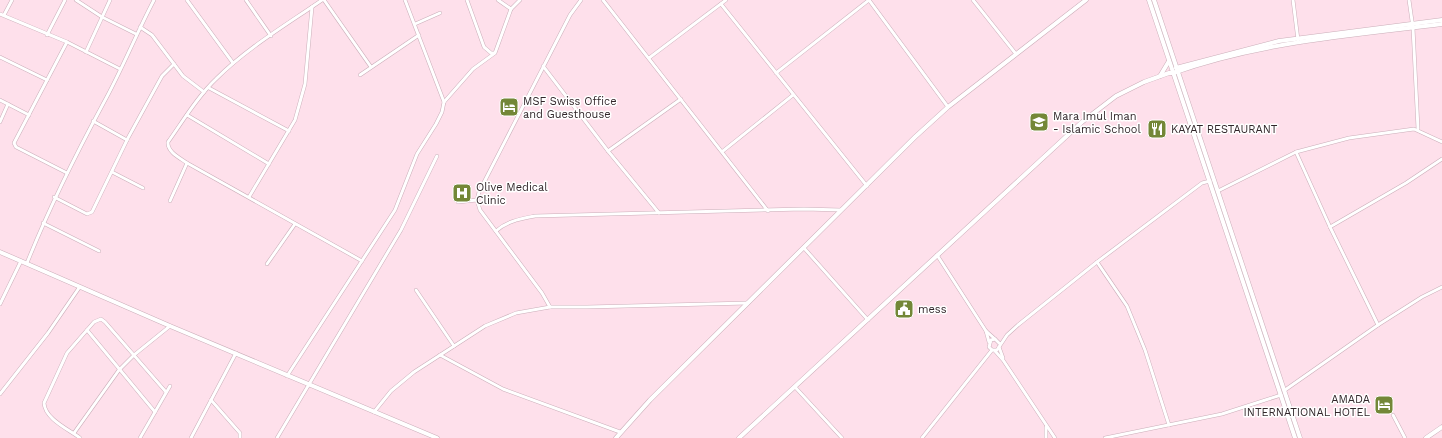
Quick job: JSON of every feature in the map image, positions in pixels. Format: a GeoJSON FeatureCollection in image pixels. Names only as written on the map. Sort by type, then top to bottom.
{"type":"FeatureCollection","features":[{"type":"Feature","properties":{"kind":"street"},"geometry":{"type":"LineString","coordinates":[[12,0],[2,15],[47,35],[67,42],[120,69]]}},
{"type":"Feature","properties":{"kind":"street"},"geometry":{"type":"LineString","coordinates":[[47,35],[65,0]]}},
{"type":"Feature","properties":{"kind":"street"},"geometry":{"type":"LineString","coordinates":[[76,0],[102,17],[136,34]]}},
{"type":"Feature","properties":{"kind":"street"},"geometry":{"type":"LineString","coordinates":[[86,52],[110,0]]}},
{"type":"Feature","properties":{"kind":"street"},"geometry":{"type":"LineString","coordinates":[[27,263],[54,197],[120,69],[153,0]]}},
{"type":"Feature","properties":{"kind":"street"},"geometry":{"type":"LineString","coordinates":[[187,0],[233,63]]}},
{"type":"Feature","properties":{"kind":"street"},"geometry":{"type":"LineString","coordinates":[[246,0],[271,36]]}},
{"type":"Feature","properties":{"kind":"street"},"geometry":{"type":"LineString","coordinates":[[362,262],[187,163],[169,149],[167,145],[204,92],[233,63],[323,0],[371,67]]}},
{"type":"Feature","properties":{"kind":"street"},"geometry":{"type":"LineString","coordinates":[[405,0],[444,102]]}},
{"type":"Feature","properties":{"kind":"street"},"geometry":{"type":"LineString","coordinates":[[467,0],[484,47],[491,53],[496,53]]}},
{"type":"Feature","properties":{"kind":"street"},"geometry":{"type":"LineString","coordinates":[[498,0],[511,9]]}},
{"type":"Feature","properties":{"kind":"street"},"geometry":{"type":"LineString","coordinates":[[287,376],[400,202],[417,154],[436,124],[442,112],[444,102],[473,69],[496,53],[511,9],[520,0]]}},
{"type":"Feature","properties":{"kind":"street"},"geometry":{"type":"LineString","coordinates":[[550,307],[542,293],[480,210],[477,200],[482,186],[543,66],[570,15],[581,0]]}},
{"type":"Feature","properties":{"kind":"street"},"geometry":{"type":"LineString","coordinates":[[603,0],[723,151],[768,211]]}},
{"type":"Feature","properties":{"kind":"street"},"geometry":{"type":"LineString","coordinates":[[649,58],[726,0]]}},
{"type":"Feature","properties":{"kind":"street"},"geometry":{"type":"LineString","coordinates":[[776,73],[869,0],[948,107]]}},
{"type":"Feature","properties":{"kind":"street"},"geometry":{"type":"LineString","coordinates":[[973,0],[1016,54]]}},
{"type":"Feature","properties":{"kind":"street"},"geometry":{"type":"LineString","coordinates":[[616,438],[620,432],[867,186],[915,136],[948,107],[1086,0]]}},
{"type":"Feature","properties":{"kind":"street"},"geometry":{"type":"LineString","coordinates":[[1149,0],[1169,61],[1218,192],[1300,438]]}},
{"type":"Feature","properties":{"kind":"street"},"geometry":{"type":"LineString","coordinates":[[1154,0],[1174,71],[1280,396],[1296,438]]}},
{"type":"Feature","properties":{"kind":"street"},"geometry":{"type":"LineString","coordinates":[[1293,0],[1298,40]]}},
{"type":"Feature","properties":{"kind":"street"},"geometry":{"type":"LineString","coordinates":[[1409,0],[1413,25],[1418,129]]}},
{"type":"Feature","properties":{"kind":"street"},"geometry":{"type":"LineString","coordinates":[[721,4],[867,186]]}},
{"type":"Feature","properties":{"kind":"street"},"geometry":{"type":"LineString","coordinates":[[249,197],[295,120],[305,84],[312,7]]}},
{"type":"Feature","properties":{"kind":"street"},"geometry":{"type":"LineString","coordinates":[[415,24],[440,14]]}},
{"type":"Feature","properties":{"kind":"street"},"geometry":{"type":"LineString","coordinates":[[739,438],[937,255],[1100,108],[1132,87],[1174,71],[1298,40],[1442,20]]}},
{"type":"Feature","properties":{"kind":"street"},"geometry":{"type":"LineString","coordinates":[[1413,25],[1442,24]]}},
{"type":"Feature","properties":{"kind":"street"},"geometry":{"type":"LineString","coordinates":[[140,27],[152,35],[183,76],[204,92]]}},
{"type":"Feature","properties":{"kind":"street"},"geometry":{"type":"LineString","coordinates":[[360,75],[419,35]]}},
{"type":"Feature","properties":{"kind":"street"},"geometry":{"type":"LineString","coordinates":[[67,42],[14,144],[16,147],[67,173]]}},
{"type":"Feature","properties":{"kind":"street"},"geometry":{"type":"LineString","coordinates":[[0,57],[46,80]]}},
{"type":"Feature","properties":{"kind":"street"},"geometry":{"type":"LineString","coordinates":[[1159,77],[1169,61]]}},
{"type":"Feature","properties":{"kind":"street"},"geometry":{"type":"LineString","coordinates":[[54,197],[90,214],[92,212],[127,140],[162,76],[174,64]]}},
{"type":"Feature","properties":{"kind":"street"},"geometry":{"type":"LineString","coordinates":[[543,66],[608,151],[659,213]]}},
{"type":"Feature","properties":{"kind":"street"},"geometry":{"type":"LineString","coordinates":[[209,88],[289,131]]}},
{"type":"Feature","properties":{"kind":"street"},"geometry":{"type":"LineString","coordinates":[[723,151],[793,95]]}},
{"type":"Feature","properties":{"kind":"street"},"geometry":{"type":"LineString","coordinates":[[608,151],[681,99]]}},
{"type":"Feature","properties":{"kind":"street"},"geometry":{"type":"LineString","coordinates":[[0,100],[29,115]]}},
{"type":"Feature","properties":{"kind":"street"},"geometry":{"type":"LineString","coordinates":[[0,122],[8,104]]}},
{"type":"Feature","properties":{"kind":"street"},"geometry":{"type":"LineString","coordinates":[[187,115],[269,164]]}},
{"type":"Feature","properties":{"kind":"street"},"geometry":{"type":"LineString","coordinates":[[93,121],[127,140]]}},
{"type":"Feature","properties":{"kind":"street"},"geometry":{"type":"LineString","coordinates":[[1218,192],[1296,152],[1349,138],[1418,129],[1442,142]]}},
{"type":"Feature","properties":{"kind":"street"},"geometry":{"type":"LineString","coordinates":[[1296,152],[1330,227],[1378,325]]}},
{"type":"Feature","properties":{"kind":"street"},"geometry":{"type":"LineString","coordinates":[[277,438],[310,386],[401,230],[437,156]]}},
{"type":"Feature","properties":{"kind":"street"},"geometry":{"type":"LineString","coordinates":[[1330,227],[1400,186],[1442,159]]}},
{"type":"Feature","properties":{"kind":"street"},"geometry":{"type":"LineString","coordinates":[[170,201],[187,163]]}},
{"type":"Feature","properties":{"kind":"street"},"geometry":{"type":"LineString","coordinates":[[112,172],[143,188]]}},
{"type":"Feature","properties":{"kind":"street"},"geometry":{"type":"LineString","coordinates":[[989,342],[1007,335],[1097,262],[1202,183],[1210,181]]}},
{"type":"Feature","properties":{"kind":"street"},"geometry":{"type":"LineString","coordinates":[[458,202],[477,200]]}},
{"type":"Feature","properties":{"kind":"street"},"geometry":{"type":"LineString","coordinates":[[496,231],[503,225],[517,219],[535,216],[842,210]]}},
{"type":"Feature","properties":{"kind":"street"},"geometry":{"type":"LineString","coordinates":[[43,223],[99,251]]}},
{"type":"Feature","properties":{"kind":"street"},"geometry":{"type":"LineString","coordinates":[[267,264],[295,224]]}},
{"type":"Feature","properties":{"kind":"street"},"geometry":{"type":"LineString","coordinates":[[804,248],[868,320]]}},
{"type":"Feature","properties":{"kind":"street"},"geometry":{"type":"LineString","coordinates":[[0,252],[80,288],[310,386],[437,438]]}},
{"type":"Feature","properties":{"kind":"street"},"geometry":{"type":"LineString","coordinates":[[937,255],[986,331],[1000,346],[1003,360]]}},
{"type":"Feature","properties":{"kind":"street"},"geometry":{"type":"LineString","coordinates":[[0,304],[22,261]]}},
{"type":"Feature","properties":{"kind":"street"},"geometry":{"type":"LineString","coordinates":[[1097,262],[1127,306],[1145,350],[1168,425]]}},
{"type":"Feature","properties":{"kind":"street"},"geometry":{"type":"LineString","coordinates":[[1285,390],[1378,325],[1422,297],[1442,287]]}},
{"type":"Feature","properties":{"kind":"street"},"geometry":{"type":"LineString","coordinates":[[0,394],[48,333],[80,288]]}},
{"type":"Feature","properties":{"kind":"street"},"geometry":{"type":"LineString","coordinates":[[416,290],[454,346]]}},
{"type":"Feature","properties":{"kind":"street"},"geometry":{"type":"LineString","coordinates":[[374,412],[391,391],[414,372],[485,326],[516,313],[550,307],[749,303]]}},
{"type":"Feature","properties":{"kind":"street"},"geometry":{"type":"LineString","coordinates":[[80,438],[49,414],[44,403],[67,353],[94,322],[101,319],[166,392]]}},
{"type":"Feature","properties":{"kind":"street"},"geometry":{"type":"LineString","coordinates":[[74,433],[120,370],[134,355],[170,326]]}},
{"type":"Feature","properties":{"kind":"street"},"geometry":{"type":"LineString","coordinates":[[87,330],[154,412]]}},
{"type":"Feature","properties":{"kind":"street"},"geometry":{"type":"LineString","coordinates":[[922,438],[984,358],[989,347],[986,331]]}},
{"type":"Feature","properties":{"kind":"street"},"geometry":{"type":"LineString","coordinates":[[984,358],[1000,346],[1007,335]]}},
{"type":"Feature","properties":{"kind":"street"},"geometry":{"type":"LineString","coordinates":[[989,347],[1003,360],[1046,427],[1055,438]]}},
{"type":"Feature","properties":{"kind":"street"},"geometry":{"type":"LineString","coordinates":[[191,438],[236,354]]}},
{"type":"Feature","properties":{"kind":"street"},"geometry":{"type":"LineString","coordinates":[[440,355],[503,389],[620,432]]}},
{"type":"Feature","properties":{"kind":"street"},"geometry":{"type":"LineString","coordinates":[[140,438],[170,386]]}},
{"type":"Feature","properties":{"kind":"street"},"geometry":{"type":"LineString","coordinates":[[795,387],[840,437]]}},
{"type":"Feature","properties":{"kind":"street"},"geometry":{"type":"LineString","coordinates":[[1105,438],[1222,414],[1280,396]]}},
{"type":"Feature","properties":{"kind":"street"},"geometry":{"type":"LineString","coordinates":[[211,400],[240,432],[240,438]]}},
{"type":"Feature","properties":{"kind":"street"},"geometry":{"type":"LineString","coordinates":[[1393,416],[1406,438]]}},
{"type":"Feature","properties":{"kind":"street"},"geometry":{"type":"LineString","coordinates":[[1046,427],[1046,438]]}},
{"type":"Feature","properties":{"kind":"street"},"geometry":{"type":"LineString","coordinates":[[1426,438],[1442,427]]}},
{"type":"Feature","properties":{"kind":"place","name":"MSF Swiss Office and Guesthouse"},"geometry":{"type":"Point","coordinates":[509,107]}},
{"type":"Feature","properties":{"kind":"place","name":"Mara Imul Iman - Islamic School"},"geometry":{"type":"Point","coordinates":[1039,122]}},
{"type":"Feature","properties":{"kind":"place","name":"KAYAT RESTAURANT"},"geometry":{"type":"Point","coordinates":[1157,129]}},
{"type":"Feature","properties":{"kind":"place","name":"Olive Medical Clinic"},"geometry":{"type":"Point","coordinates":[462,193]}},
{"type":"Feature","properties":{"kind":"place","name":"mess"},"geometry":{"type":"Point","coordinates":[904,309]}},
{"type":"Feature","properties":{"kind":"place","name":"AMADA INTERNATIONAL HOTEL"},"geometry":{"type":"Point","coordinates":[1384,405]}}]}
